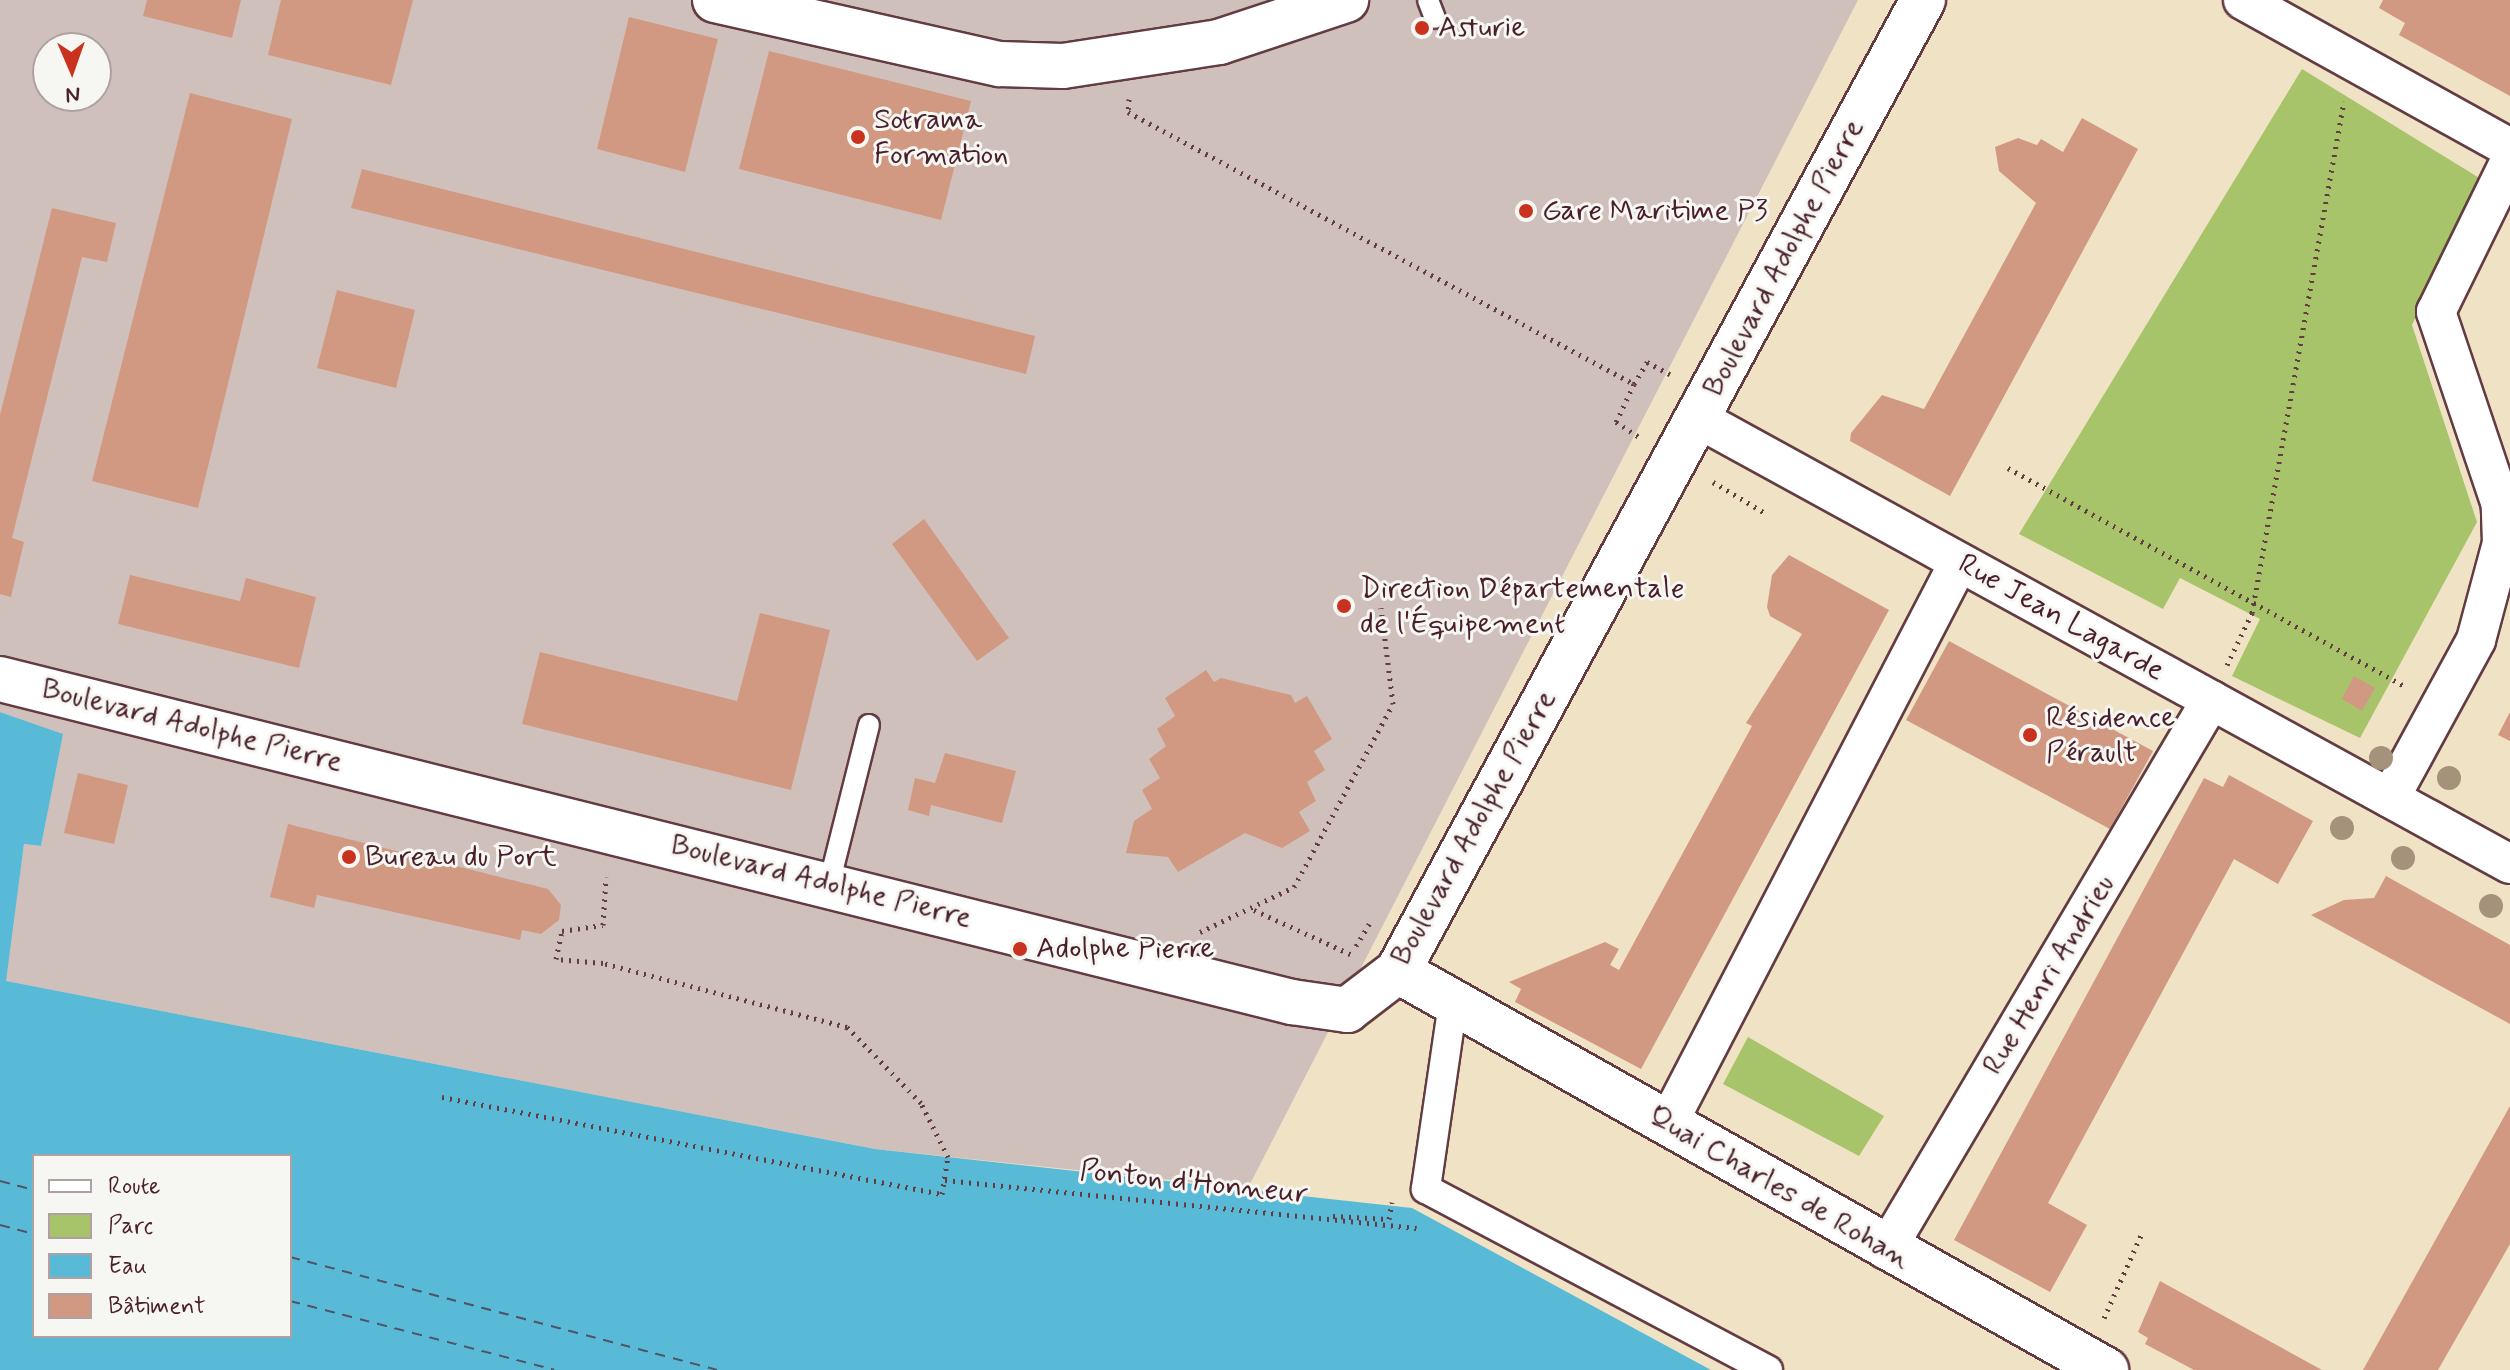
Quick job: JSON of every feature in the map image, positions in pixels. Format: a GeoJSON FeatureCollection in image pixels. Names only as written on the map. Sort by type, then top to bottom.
{"type":"FeatureCollection","features":[{"type":"Feature","properties":{"kind":"street"},"geometry":{"type":"LineString","coordinates":[[715,0],[1000,64],[1129,58],[1219,42],[1346,0]]}},
{"type":"Feature","properties":{"kind":"street","name":"Boulevard Adolphe Pierre"},"geometry":{"type":"LineString","coordinates":[[0,679],[726,857],[1163,970],[1347,1010],[1404,960],[1923,0]]}},
{"type":"Feature","properties":{"kind":"street"},"geometry":{"type":"LineString","coordinates":[[2243,0],[2510,148]]}},
{"type":"Feature","properties":{"kind":"street"},"geometry":{"type":"LineString","coordinates":[[2390,798],[2476,640],[2502,543],[2501,505],[2436,312],[2510,161]]}},
{"type":"Feature","properties":{"kind":"street","name":"Rue Jean Lagarde"},"geometry":{"type":"LineString","coordinates":[[1704,406],[1959,562],[2510,864]]}},
{"type":"Feature","properties":{"kind":"street"},"geometry":{"type":"LineString","coordinates":[[1667,1125],[1959,562]]}},
{"type":"Feature","properties":{"kind":"street","name":"Rue Henri Andrieu"},"geometry":{"type":"LineString","coordinates":[[1886,1250],[2211,700]]}},
{"type":"Feature","properties":{"kind":"street","name":"Quai Charles de Rohan"},"geometry":{"type":"LineString","coordinates":[[1404,960],[1453,1003],[1886,1250],[2096,1365]]}},
{"type":"Feature","properties":{"kind":"street"},"geometry":{"type":"LineString","coordinates":[[1453,1003],[1426,1189],[1768,1370]]}},
{"type":"Feature","properties":{"kind":"lane"},"geometry":{"type":"LineString","coordinates":[[829,884],[869,725]]}},
{"type":"Feature","properties":{"kind":"path"},"geometry":{"type":"LineString","coordinates":[[1129,58],[1128,112],[1634,384],[1647,362],[1704,406]]}},
{"type":"Feature","properties":{"kind":"path"},"geometry":{"type":"LineString","coordinates":[[2211,700],[2254,604],[2353,61]]}},
{"type":"Feature","properties":{"kind":"path"},"geometry":{"type":"LineString","coordinates":[[2008,468],[2441,706]]}},
{"type":"Feature","properties":{"kind":"path"},"geometry":{"type":"LineString","coordinates":[[1253,909],[1294,887],[1393,704],[1381,608]]}},
{"type":"Feature","properties":{"kind":"path"},"geometry":{"type":"LineString","coordinates":[[442,1097],[942,1194],[948,1157],[921,1103],[847,1027],[603,963],[556,959],[562,931],[603,925],[609,829]]}},
{"type":"Feature","properties":{"kind":"path"},"geometry":{"type":"LineString","coordinates":[[1163,970],[1169,951],[1248,903],[1253,909],[1351,954],[1369,924],[1404,960]]}},
{"type":"Feature","properties":{"kind":"path","name":"Ponton d'Honneur"},"geometry":{"type":"LineString","coordinates":[[945,1180],[1423,1228]]}},
{"type":"Feature","properties":{"kind":"path"},"geometry":{"type":"LineString","coordinates":[[1256,1211],[1389,1219],[1391,1202]]}},
{"type":"Feature","properties":{"kind":"path"},"geometry":{"type":"LineString","coordinates":[[2096,1365],[2142,1233]]}},
{"type":"Feature","properties":{"kind":"shaded area"},"geometry":{"type":"Polygon","coordinates":[[[0,0],[1858,0],[1248,1188],[875,1149],[5,981],[24,844],[41,846],[62,734],[0,712],[0,0]]]}},
{"type":"Feature","properties":{"kind":"green space"},"geometry":{"type":"Polygon","coordinates":[[[2302,69],[2481,179],[2412,325],[2477,522],[2360,738],[2232,676],[2260,619],[2180,578],[2163,609],[2019,534],[2302,69]]]}},
{"type":"Feature","properties":{"kind":"green space"},"geometry":{"type":"Polygon","coordinates":[[[1748,1037],[1884,1116],[1859,1156],[1723,1084],[1748,1037]]]}},
{"type":"Feature","properties":{"kind":"water"},"geometry":{"type":"Polygon","coordinates":[[[0,712],[63,734],[41,846],[24,844],[6,981],[875,1149],[1412,1208],[1711,1370],[0,1370],[0,712]]]}},
{"type":"Feature","properties":{"kind":"building"},"geometry":{"type":"Polygon","coordinates":[[[147,0],[241,0],[232,38],[143,16],[147,0]]]}},
{"type":"Feature","properties":{"kind":"building"},"geometry":{"type":"Polygon","coordinates":[[[281,0],[413,0],[391,85],[268,55],[281,0]]]}},
{"type":"Feature","properties":{"kind":"building"},"geometry":{"type":"Polygon","coordinates":[[[2383,0],[2510,0],[2510,96],[2399,35],[2405,23],[2379,8],[2383,0]]]}},
{"type":"Feature","properties":{"kind":"building"},"geometry":{"type":"Polygon","coordinates":[[[629,17],[718,39],[685,172],[597,149],[629,17]]]}},
{"type":"Feature","properties":{"kind":"building"},"geometry":{"type":"Polygon","coordinates":[[[769,51],[971,101],[941,220],[739,169],[769,51]]]}},
{"type":"Feature","properties":{"kind":"building"},"geometry":{"type":"Polygon","coordinates":[[[190,93],[292,119],[198,508],[92,481],[190,93]]]}},
{"type":"Feature","properties":{"kind":"building"},"geometry":{"type":"Polygon","coordinates":[[[2082,118],[2138,149],[1950,496],[1850,441],[1851,433],[1882,395],[1924,409],[2036,203],[1999,171],[1995,147],[2018,138],[2037,145],[2041,139],[2063,152],[2082,118]]]}},
{"type":"Feature","properties":{"kind":"building"},"geometry":{"type":"Polygon","coordinates":[[[362,169],[1035,336],[1026,374],[351,208],[362,169]]]}},
{"type":"Feature","properties":{"kind":"building"},"geometry":{"type":"Polygon","coordinates":[[[52,208],[116,223],[107,262],[82,257],[12,538],[24,542],[11,597],[0,594],[0,415],[52,208]]]}},
{"type":"Feature","properties":{"kind":"building"},"geometry":{"type":"Polygon","coordinates":[[[337,290],[415,310],[396,388],[317,368],[337,290]]]}},
{"type":"Feature","properties":{"kind":"building"},"geometry":{"type":"Polygon","coordinates":[[[924,519],[1009,638],[977,661],[892,544],[924,519]]]}},
{"type":"Feature","properties":{"kind":"building"},"geometry":{"type":"Polygon","coordinates":[[[1789,555],[1889,610],[1641,1069],[1515,1002],[1521,989],[1509,982],[1605,942],[1619,949],[1610,965],[1619,970],[1752,726],[1746,723],[1802,634],[1770,616],[1767,607],[1772,575],[1789,555]]]}},
{"type":"Feature","properties":{"kind":"building"},"geometry":{"type":"Polygon","coordinates":[[[130,575],[240,601],[246,578],[316,597],[299,668],[118,624],[130,575]]]}},
{"type":"Feature","properties":{"kind":"building"},"geometry":{"type":"Polygon","coordinates":[[[760,613],[830,630],[791,790],[522,724],[540,652],[737,701],[760,613]]]}},
{"type":"Feature","properties":{"kind":"building","name":"Résidence Pérault"},"geometry":{"type":"Polygon","coordinates":[[[1949,641],[2153,751],[2110,829],[1906,720],[1949,641]]]}},
{"type":"Feature","properties":{"kind":"building"},"geometry":{"type":"Polygon","coordinates":[[[1206,670],[1214,682],[1221,678],[1291,695],[1295,703],[1307,696],[1332,739],[1314,751],[1325,770],[1307,782],[1316,801],[1299,812],[1310,831],[1282,848],[1245,833],[1178,872],[1168,857],[1126,853],[1134,821],[1152,809],[1142,790],[1160,778],[1149,759],[1166,746],[1157,729],[1175,716],[1165,698],[1206,670]]]}},
{"type":"Feature","properties":{"kind":"building"},"geometry":{"type":"Polygon","coordinates":[[[2354,676],[2375,688],[2362,711],[2342,699],[2354,676]]]}},
{"type":"Feature","properties":{"kind":"building"},"geometry":{"type":"Polygon","coordinates":[[[2510,712],[2510,741],[2498,735],[2510,712]]]}},
{"type":"Feature","properties":{"kind":"building"},"geometry":{"type":"Polygon","coordinates":[[[945,753],[1016,771],[1002,823],[931,805],[929,816],[908,810],[915,778],[935,783],[945,753]]]}},
{"type":"Feature","properties":{"kind":"building"},"geometry":{"type":"Polygon","coordinates":[[[78,773],[128,785],[114,844],[64,833],[78,773]]]}},
{"type":"Feature","properties":{"kind":"building"},"geometry":{"type":"Polygon","coordinates":[[[2229,775],[2313,821],[2278,884],[2234,859],[2048,1203],[2087,1225],[2050,1292],[1954,1240],[2204,778],[2223,787],[2229,775]]]}},
{"type":"Feature","properties":{"kind":"building","name":"Bureau du Port"},"geometry":{"type":"Polygon","coordinates":[[[288,824],[548,889],[561,905],[559,920],[541,934],[522,930],[520,940],[317,895],[314,908],[270,897],[288,824]]]}},
{"type":"Feature","properties":{"kind":"building"},"geometry":{"type":"Polygon","coordinates":[[[2386,876],[2510,945],[2510,1024],[2311,915],[2344,900],[2374,898],[2386,876]]]}},
{"type":"Feature","properties":{"kind":"building"},"geometry":{"type":"Polygon","coordinates":[[[2510,1106],[2510,1244],[2438,1370],[2363,1370],[2510,1106]]]}},
{"type":"Feature","properties":{"kind":"building"},"geometry":{"type":"Polygon","coordinates":[[[2160,1281],[2322,1370],[2194,1370],[2145,1344],[2148,1338],[2138,1332],[2160,1281]]]}},
{"type":"Feature","properties":{"kind":"ferry route"},"geometry":{"type":"LineString","coordinates":[[0,1181],[32,1189]]}},
{"type":"Feature","properties":{"kind":"ferry route"},"geometry":{"type":"LineString","coordinates":[[0,1225],[32,1233]]}},
{"type":"Feature","properties":{"kind":"ferry route"},"geometry":{"type":"LineString","coordinates":[[292,1258],[719,1370]]}},
{"type":"Feature","properties":{"kind":"ferry route"},"geometry":{"type":"LineString","coordinates":[[292,1302],[554,1370]]}},
{"type":"Feature","properties":{"kind":"place","name":"Asturie"},"geometry":{"type":"Point","coordinates":[1422,28]}},
{"type":"Feature","properties":{"kind":"place","name":"Sotrama Formation"},"geometry":{"type":"Point","coordinates":[858,137]}},
{"type":"Feature","properties":{"kind":"place","name":"Gare Maritime P3"},"geometry":{"type":"Point","coordinates":[1526,211]}},
{"type":"Feature","properties":{"kind":"place","name":"Direction Départementale de l'Équipement"},"geometry":{"type":"Point","coordinates":[1344,606]}},
{"type":"Feature","properties":{"kind":"place","name":"Résidence Pérault"},"geometry":{"type":"Point","coordinates":[2030,735]}},
{"type":"Feature","properties":{"kind":"place","name":"Bureau du Port"},"geometry":{"type":"Point","coordinates":[349,857]}},
{"type":"Feature","properties":{"kind":"place","name":"Adolphe Pierre"},"geometry":{"type":"Point","coordinates":[1020,949]}}]}
